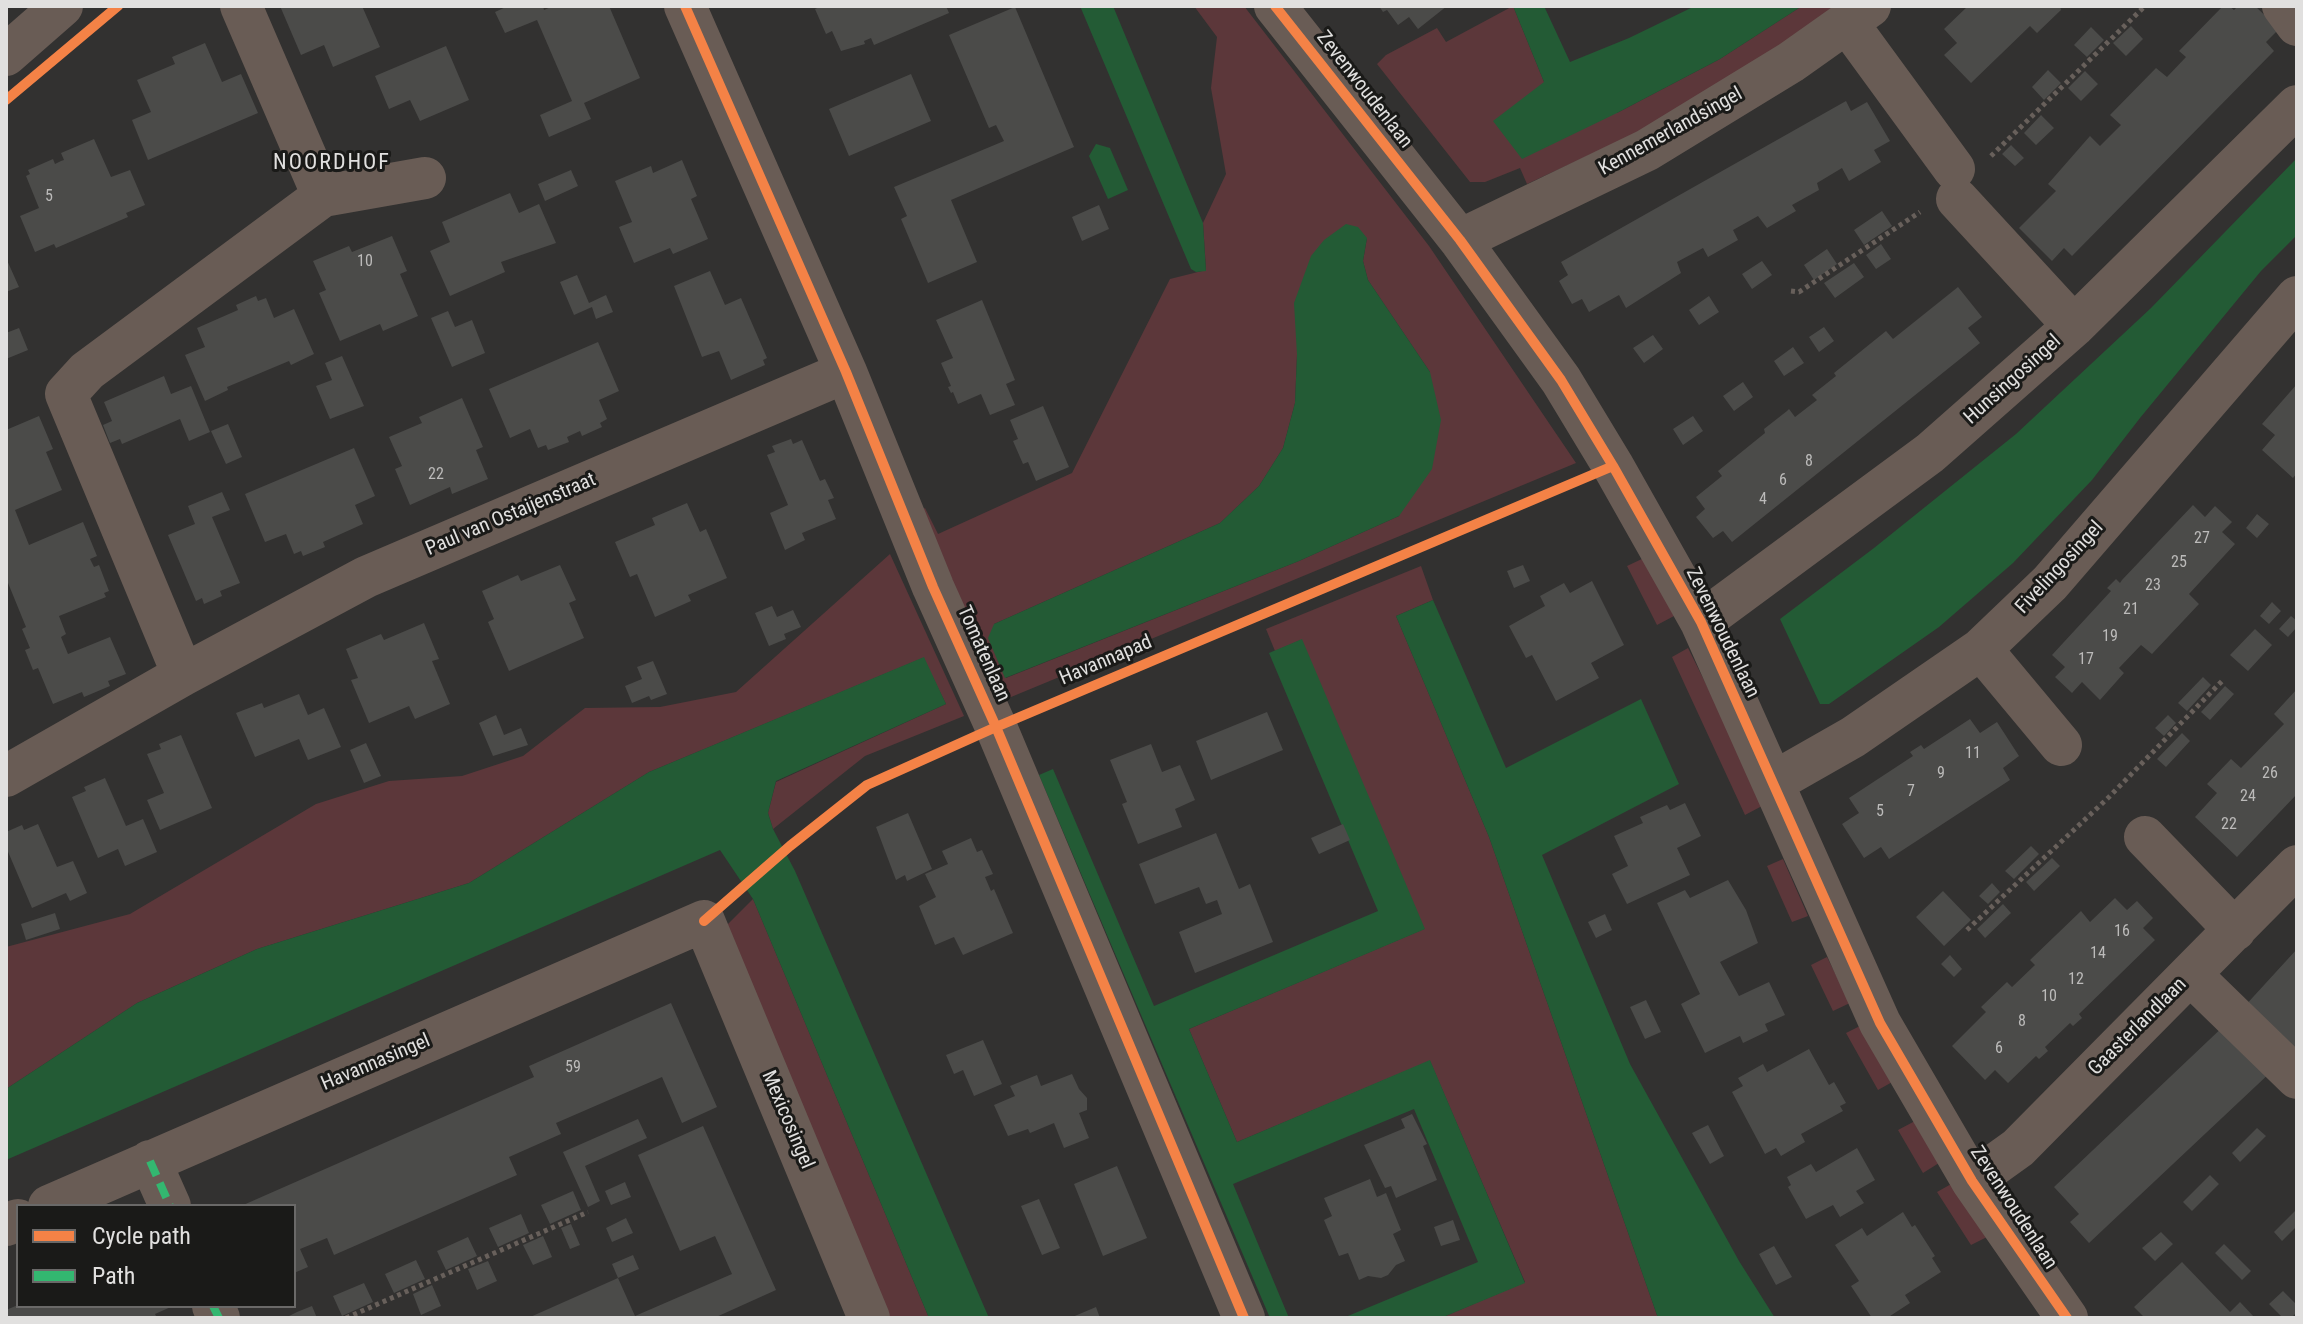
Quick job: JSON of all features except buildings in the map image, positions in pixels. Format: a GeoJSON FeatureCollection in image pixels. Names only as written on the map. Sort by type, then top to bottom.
{"type":"FeatureCollection","features":[{"type":"Feature","properties":{"kind":"street"},"geometry":{"type":"LineString","coordinates":[[6,55],[62,6]]}},
{"type":"Feature","properties":{"kind":"street"},"geometry":{"type":"LineString","coordinates":[[241,6],[323,196]]}},
{"type":"Feature","properties":{"kind":"street","name":"Tomatenlaan"},"geometry":{"type":"LineString","coordinates":[[685,6],[846,372],[933,587],[996,727],[1244,1318]]}},
{"type":"Feature","properties":{"kind":"street","name":"Zevenwoudenlaan"},"geometry":{"type":"LineString","coordinates":[[1275,6],[1460,240],[1561,380],[1613,466],[1701,622],[1880,1023],[1972,1181],[2067,1318]]}},
{"type":"Feature","properties":{"kind":"street"},"geometry":{"type":"LineString","coordinates":[[2283,6],[2297,25]]}},
{"type":"Feature","properties":{"kind":"street"},"geometry":{"type":"LineString","coordinates":[[1859,15],[1955,184],[2074,326]]}},
{"type":"Feature","properties":{"kind":"street","name":"Kennemerlandsingel"},"geometry":{"type":"LineString","coordinates":[[1460,240],[1647,150],[1859,15]]}},
{"type":"Feature","properties":{"kind":"street","name":"Hunsingosingel"},"geometry":{"type":"LineString","coordinates":[[1701,622],[1930,453],[2074,326],[2297,106]]}},
{"type":"Feature","properties":{"kind":"street"},"geometry":{"type":"LineString","coordinates":[[183,675],[66,394],[87,371],[323,196],[425,178]]}},
{"type":"Feature","properties":{"kind":"street","name":"Fivelingosingel"},"geometry":{"type":"LineString","coordinates":[[1774,782],[1853,737],[1981,649],[2050,583],[2297,297]]}},
{"type":"Feature","properties":{"kind":"street","name":"Paul van Ostaijenstraat"},"geometry":{"type":"LineString","coordinates":[[6,776],[183,675],[366,577],[846,372]]}},
{"type":"Feature","properties":{"kind":"street"},"geometry":{"type":"LineString","coordinates":[[1981,649],[2061,745]]}},
{"type":"Feature","properties":{"kind":"street"},"geometry":{"type":"LineString","coordinates":[[2145,837],[2235,930]]}},
{"type":"Feature","properties":{"kind":"street","name":"Gaasterlandlaan"},"geometry":{"type":"LineString","coordinates":[[1972,1181],[2018,1148],[2297,866]]}},
{"type":"Feature","properties":{"kind":"street","name":"Havannasingel"},"geometry":{"type":"LineString","coordinates":[[53,1204],[704,921]]}},
{"type":"Feature","properties":{"kind":"street","name":"Mexicosingel"},"geometry":{"type":"LineString","coordinates":[[704,921],[869,1318]]}},
{"type":"Feature","properties":{"kind":"street"},"geometry":{"type":"LineString","coordinates":[[2191,975],[2297,1078]]}},
{"type":"Feature","properties":{"kind":"street"},"geometry":{"type":"LineString","coordinates":[[150,1161],[169,1204]]}},
{"type":"Feature","properties":{"kind":"path"},"geometry":{"type":"LineString","coordinates":[[1791,291],[1799,292],[1938,201],[1955,184],[1959,187],[2145,6]]}},
{"type":"Feature","properties":{"kind":"path"},"geometry":{"type":"LineString","coordinates":[[1967,930],[2109,797],[2224,679]]}},
{"type":"Feature","properties":{"kind":"path"},"geometry":{"type":"LineString","coordinates":[[346,1318],[588,1212]]}},
{"type":"Feature","properties":{"kind":"shaded area"},"geometry":{"type":"Polygon","coordinates":[[[1080,6],[1113,6],[1203,223],[1206,271],[1191,269],[1080,6]]]}},
{"type":"Feature","properties":{"kind":"shaded area"},"geometry":{"type":"Polygon","coordinates":[[[1194,6],[1244,6],[1429,246],[1576,463],[999,702],[916,513],[925,508],[938,534],[1072,473],[1170,279],[1206,270],[1203,223],[1226,174],[1211,88],[1217,37],[1194,6]],[[1367,238],[1297,355],[1295,403],[1283,448],[1259,486],[1220,523],[994,624],[1006,678],[1299,561],[1399,516],[1430,372],[1368,280],[1363,261],[1367,238]]]}},
{"type":"Feature","properties":{"kind":"shaded area"},"geometry":{"type":"Polygon","coordinates":[[[1513,6],[1544,82],[1617,113],[1720,59],[1802,6],[1844,6],[1680,113],[1527,184],[1520,168],[1485,182],[1470,182],[1377,64],[1386,55],[1437,28],[1446,42],[1513,6]]]}},
{"type":"Feature","properties":{"kind":"shaded area"},"geometry":{"type":"Polygon","coordinates":[[[1513,6],[1544,6],[1570,62],[1695,6],[1802,6],[1720,59],[1522,159],[1493,121],[1544,82],[1513,6]]]}},
{"type":"Feature","properties":{"kind":"shaded area"},"geometry":{"type":"Polygon","coordinates":[[[1096,144],[1110,148],[1128,190],[1108,199],[1089,156],[1096,144]]]}},
{"type":"Feature","properties":{"kind":"shaded area"},"geometry":{"type":"Polygon","coordinates":[[[2297,158],[2297,235],[2261,271],[2092,480],[2013,563],[1939,627],[1829,704],[1820,704],[1780,619],[2016,434],[2151,308],[2297,158]]]}},
{"type":"Feature","properties":{"kind":"shaded area"},"geometry":{"type":"Polygon","coordinates":[[[1346,224],[1358,227],[1367,238],[1363,261],[1368,280],[1430,372],[1441,420],[1432,469],[1399,516],[1299,561],[1005,678],[988,638],[994,624],[1220,523],[1259,486],[1283,448],[1295,403],[1297,355],[1294,303],[1311,256],[1324,240],[1346,224]]]}},
{"type":"Feature","properties":{"kind":"shaded area"},"geometry":{"type":"Polygon","coordinates":[[[890,554],[964,716],[865,756],[773,829],[768,813],[776,782],[946,704],[923,658],[649,772],[469,883],[257,949],[137,1003],[6,1089],[6,947],[130,914],[316,804],[389,781],[462,776],[523,756],[585,708],[660,707],[736,692],[890,554]]]}},
{"type":"Feature","properties":{"kind":"shaded area"},"geometry":{"type":"Polygon","coordinates":[[[1644,558],[1674,616],[1657,625],[1627,566],[1644,558]]]}},
{"type":"Feature","properties":{"kind":"shaded area"},"geometry":{"type":"Polygon","coordinates":[[[1421,566],[1433,600],[1396,616],[1489,837],[1658,1318],[1441,1318],[1525,1282],[1430,1061],[1237,1142],[1189,1029],[1424,929],[1301,640],[1275,651],[1266,629],[1421,566]]]}},
{"type":"Feature","properties":{"kind":"shaded area"},"geometry":{"type":"Polygon","coordinates":[[[1433,600],[1506,768],[1641,699],[1679,784],[1542,855],[1630,1064],[1739,1261],[1775,1318],[1658,1318],[1489,837],[1396,616],[1433,600]]]}},
{"type":"Feature","properties":{"kind":"shaded area"},"geometry":{"type":"Polygon","coordinates":[[[1302,639],[1425,929],[1189,1029],[1237,1142],[1430,1060],[1525,1283],[1441,1318],[1343,1318],[1478,1262],[1414,1109],[1233,1184],[1289,1318],[1270,1318],[1039,775],[1053,769],[1154,1006],[1378,911],[1269,653],[1302,639]]]}},
{"type":"Feature","properties":{"kind":"shaded area"},"geometry":{"type":"Polygon","coordinates":[[[1688,648],[1762,806],[1745,815],[1672,657],[1688,648]]]}},
{"type":"Feature","properties":{"kind":"shaded area"},"geometry":{"type":"Polygon","coordinates":[[[924,657],[946,704],[776,781],[768,813],[989,1318],[929,1318],[753,899],[720,850],[6,1160],[6,1089],[137,1003],[257,949],[469,883],[649,772],[924,657]]]}},
{"type":"Feature","properties":{"kind":"shaded area"},"geometry":{"type":"Polygon","coordinates":[[[1783,859],[1808,916],[1792,922],[1767,866],[1783,859]]]}},
{"type":"Feature","properties":{"kind":"shaded area"},"geometry":{"type":"Polygon","coordinates":[[[753,899],[929,1318],[890,1318],[725,927],[753,899]]]}},
{"type":"Feature","properties":{"kind":"shaded area"},"geometry":{"type":"Polygon","coordinates":[[[1827,957],[1850,1003],[1833,1011],[1811,965],[1827,957]]]}},
{"type":"Feature","properties":{"kind":"shaded area"},"geometry":{"type":"Polygon","coordinates":[[[1862,1025],[1894,1081],[1878,1090],[1846,1033],[1862,1025]]]}},
{"type":"Feature","properties":{"kind":"shaded area"},"geometry":{"type":"Polygon","coordinates":[[[1915,1121],[1939,1163],[1923,1173],[1898,1130],[1915,1121]]]}},
{"type":"Feature","properties":{"kind":"shaded area"},"geometry":{"type":"Polygon","coordinates":[[[1953,1183],[1987,1237],[1971,1245],[1937,1192],[1953,1183]]]}},
{"type":"Feature","properties":{"kind":"marked path"},"geometry":{"type":"LineString","coordinates":[[150,1161],[169,1204]]}},
{"type":"Feature","properties":{"kind":"marked path"},"geometry":{"type":"LineString","coordinates":[[214,1308],[219,1318]]}},
{"type":"Feature","properties":{"kind":"cycle path"},"geometry":{"type":"LineString","coordinates":[[6,100],[118,6]]}},
{"type":"Feature","properties":{"kind":"cycle path"},"geometry":{"type":"LineString","coordinates":[[685,6],[846,372],[933,587],[996,727],[1244,1318]]}},
{"type":"Feature","properties":{"kind":"cycle path"},"geometry":{"type":"LineString","coordinates":[[1275,6],[1460,240],[1561,380],[1613,466],[1701,622],[1880,1023],[1972,1181],[2067,1318]]}},
{"type":"Feature","properties":{"kind":"cycle path","name":"Havannapad"},"geometry":{"type":"LineString","coordinates":[[704,921],[790,846],[867,785],[996,727],[1613,466]]}},
{"type":"Feature","properties":{"kind":"district","name":"NOORDHOF"},"geometry":{"type":"Point","coordinates":[332,163]}}]}
